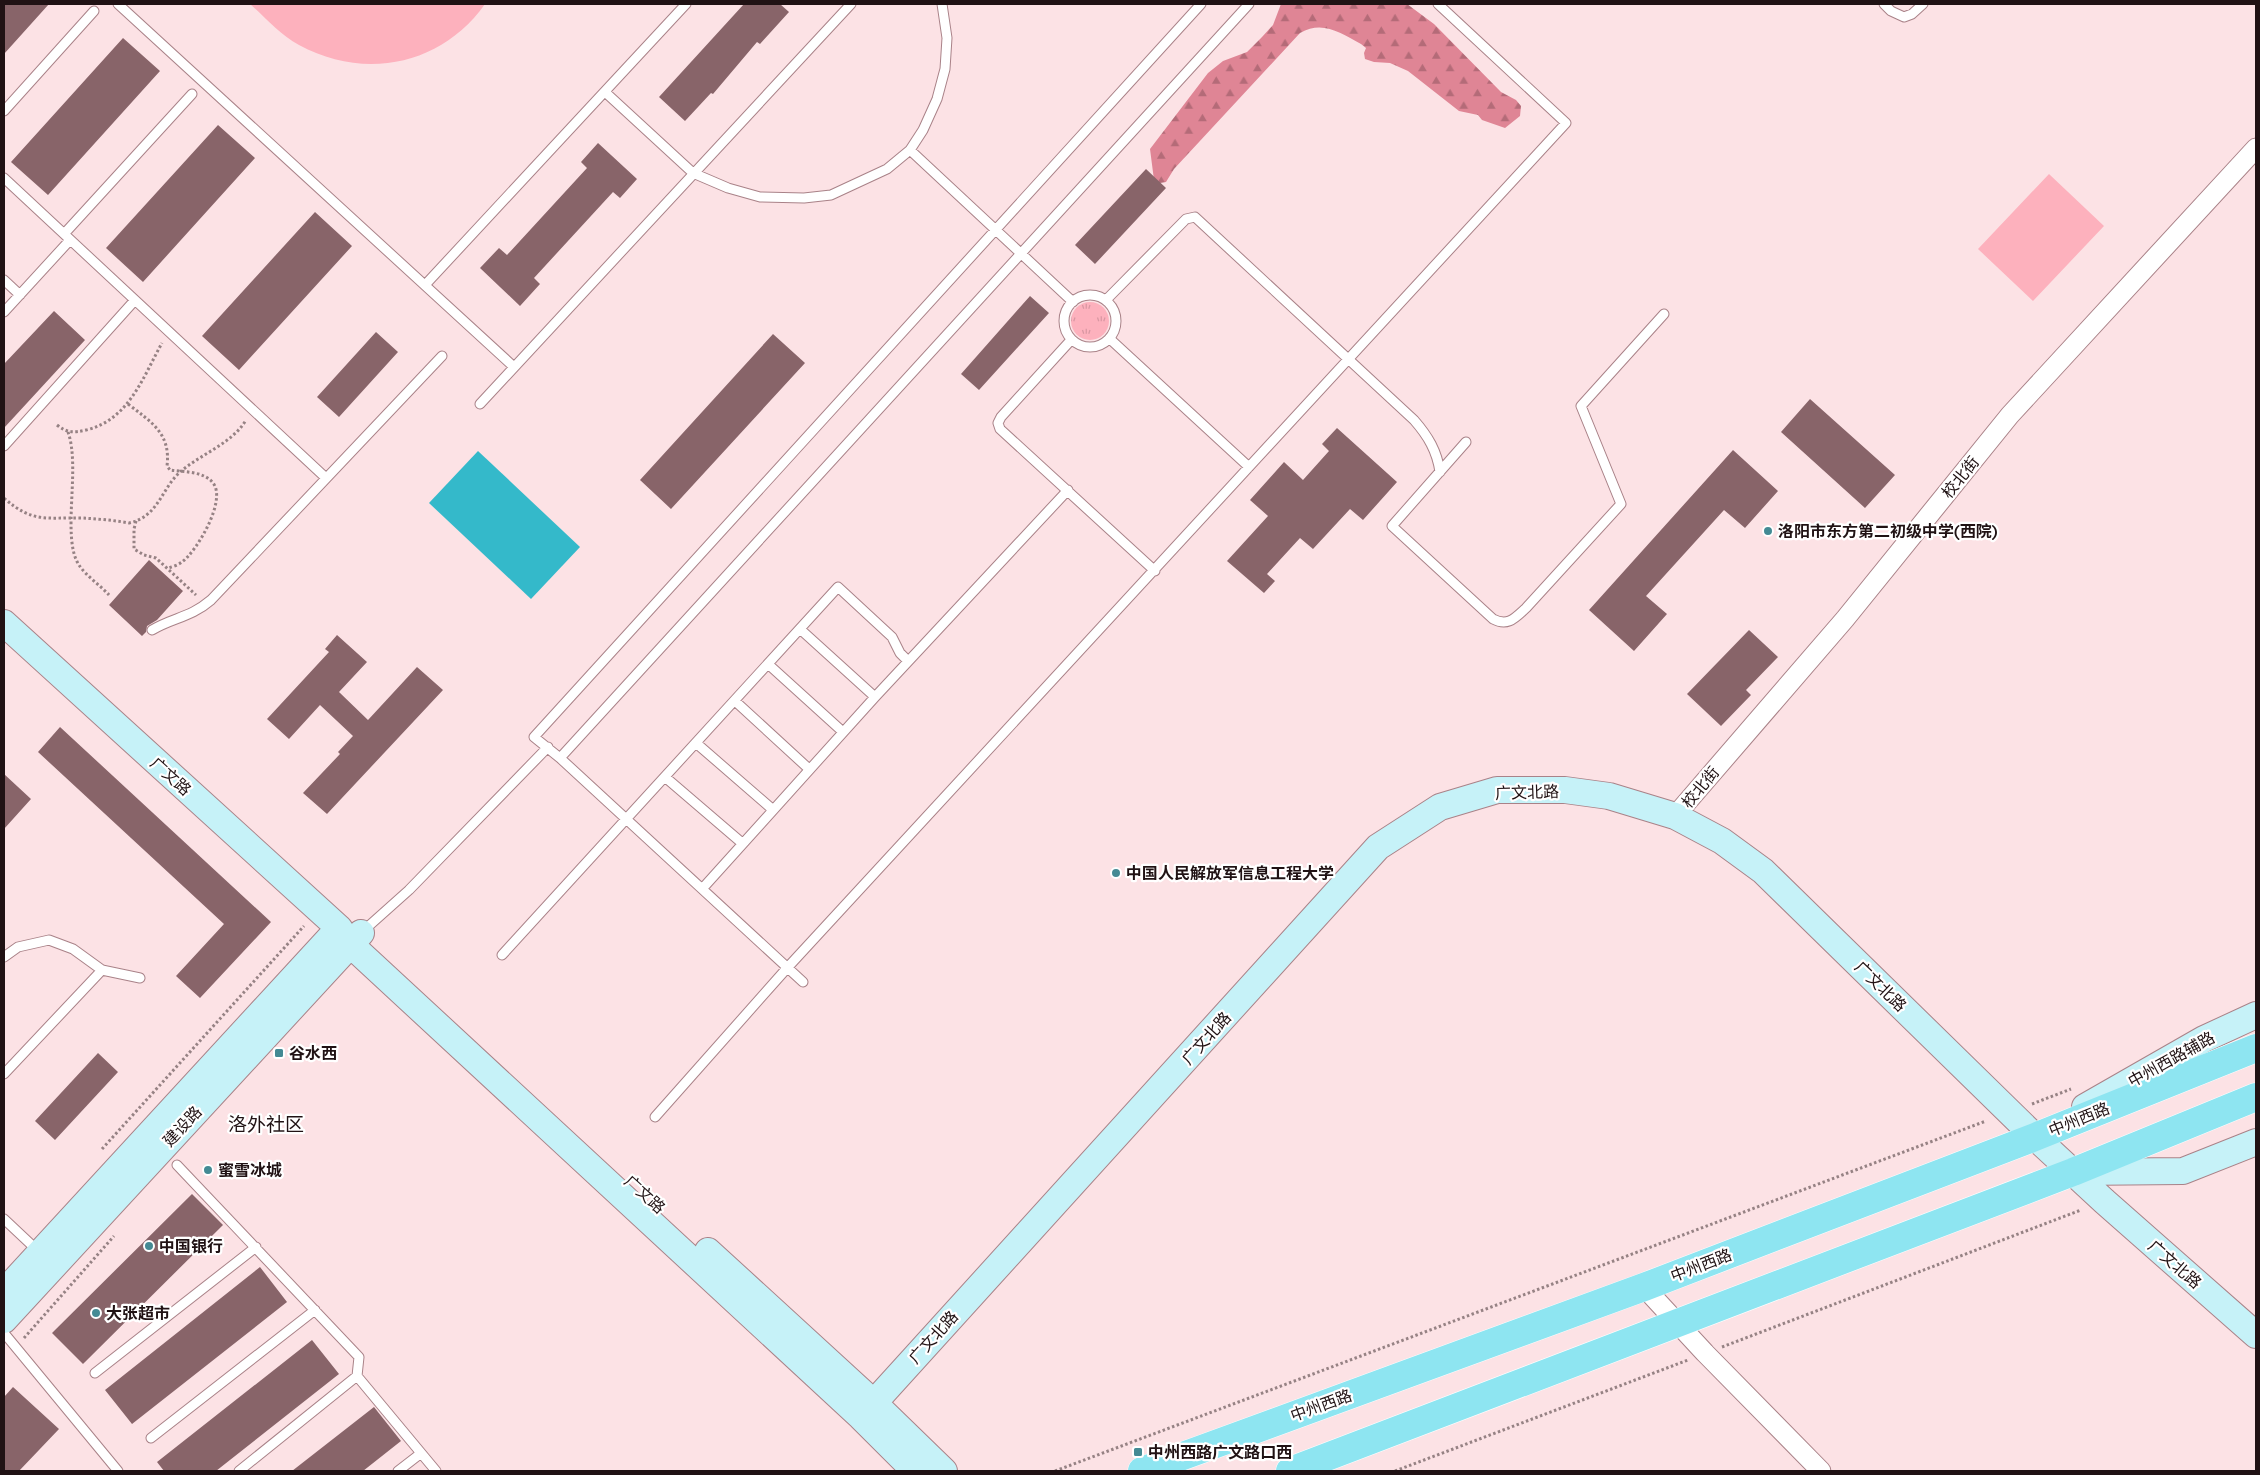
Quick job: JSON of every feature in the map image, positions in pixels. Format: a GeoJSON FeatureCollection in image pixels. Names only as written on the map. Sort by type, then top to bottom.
{"type":"FeatureCollection","features":[{"type":"Feature","properties":{"kind":"main road","name":"中州西路"},"geometry":{"type":"LineString","coordinates":[[1142,1471],[1644,1287],[2035,1136],[2256,1048]]}},
{"type":"Feature","properties":{"kind":"main road"},"geometry":{"type":"LineString","coordinates":[[1290,1471],[2074,1172],[2256,1097]]}},
{"type":"Feature","properties":{"kind":"street","name":"校北街"},"geometry":{"type":"LineString","coordinates":[[1675,816],[1845,619],[2010,415],[2256,148]]}},
{"type":"Feature","properties":{"kind":"street","name":"广文路"},"geometry":{"type":"LineString","coordinates":[[4,623],[318,910],[350,935],[867,1410],[944,1471]]}},
{"type":"Feature","properties":{"kind":"street","name":"广文北路"},"geometry":{"type":"LineString","coordinates":[[867,1410],[1378,847],[1440,807],[1497,790],[1566,790],[1609,796],[1675,816],[1722,840],[1763,871],[2104,1201],[2256,1335]]}},
{"type":"Feature","properties":{"kind":"street","name":"建设路"},"geometry":{"type":"LineString","coordinates":[[4,1320],[9,1291],[47,1259],[350,935]]}},
{"type":"Feature","properties":{"kind":"street","name":"中州西路辅路"},"geometry":{"type":"LineString","coordinates":[[2035,1136],[2204,1038],[2256,1015]]}},
{"type":"Feature","properties":{"kind":"street"},"geometry":{"type":"LineString","coordinates":[[2074,1172],[2183,1171],[2256,1142]]}},
{"type":"Feature","properties":{"kind":"street"},"geometry":{"type":"LineString","coordinates":[[1644,1287],[1705,1354],[1821,1471]]}},
{"type":"Feature","properties":{"kind":"street","name":"广文路"},"geometry":{"type":"LineString","coordinates":[[867,1410],[914,1471]]}},
{"type":"Feature","properties":{"kind":"lane"},"geometry":{"type":"LineString","coordinates":[[118,4],[514,367]]}},
{"type":"Feature","properties":{"kind":"lane"},"geometry":{"type":"LineString","coordinates":[[424,285],[686,4]]}},
{"type":"Feature","properties":{"kind":"lane"},"geometry":{"type":"LineString","coordinates":[[480,404],[851,4]]}},
{"type":"Feature","properties":{"kind":"lane"},"geometry":{"type":"LineString","coordinates":[[605,92],[692,174],[728,188],[760,196],[804,198],[831,195],[887,169],[910,150],[923,130],[937,99],[945,69],[947,38],[942,4]]}},
{"type":"Feature","properties":{"kind":"lane"},"geometry":{"type":"LineString","coordinates":[[803,982],[548,747],[534,737],[1201,4]]}},
{"type":"Feature","properties":{"kind":"lane"},"geometry":{"type":"LineString","coordinates":[[560,758],[1249,4]]}},
{"type":"Feature","properties":{"kind":"lane"},"geometry":{"type":"LineString","coordinates":[[655,1117],[788,967],[1566,124],[1438,4]]}},
{"type":"Feature","properties":{"kind":"lane"},"geometry":{"type":"LineString","coordinates":[[1884,4],[1904,17],[1912,14],[1923,4]]}},
{"type":"Feature","properties":{"kind":"lane"},"geometry":{"type":"LineString","coordinates":[[4,111],[94,11]]}},
{"type":"Feature","properties":{"kind":"lane"},"geometry":{"type":"LineString","coordinates":[[4,312],[192,94]]}},
{"type":"Feature","properties":{"kind":"lane"},"geometry":{"type":"LineString","coordinates":[[910,150],[1073,302]]}},
{"type":"Feature","properties":{"kind":"lane"},"geometry":{"type":"LineString","coordinates":[[4,178],[326,478]]}},
{"type":"Feature","properties":{"kind":"lane"},"geometry":{"type":"LineString","coordinates":[[1106,300],[1186,218],[1195,217],[1427,435],[1438,459],[1440,472]]}},
{"type":"Feature","properties":{"kind":"lane"},"geometry":{"type":"LineString","coordinates":[[4,280],[20,295]]}},
{"type":"Feature","properties":{"kind":"lane"},"geometry":{"type":"LineString","coordinates":[[1089,295],[1098,296],[1106,300],[1116,314],[1115,332],[1110,339],[1094,348],[1086,348],[1071,340],[1064,325],[1067,308],[1073,302],[1089,295]]}},
{"type":"Feature","properties":{"kind":"lane"},"geometry":{"type":"LineString","coordinates":[[4,446],[135,300]]}},
{"type":"Feature","properties":{"kind":"lane"},"geometry":{"type":"LineString","coordinates":[[1466,442],[1392,526],[1493,619],[1505,623],[1512,622],[1621,504],[1580,406],[1664,314]]}},
{"type":"Feature","properties":{"kind":"lane"},"geometry":{"type":"LineString","coordinates":[[1110,339],[1249,468]]}},
{"type":"Feature","properties":{"kind":"lane"},"geometry":{"type":"LineString","coordinates":[[1071,340],[1001,417],[998,423],[1000,429],[1155,570]]}},
{"type":"Feature","properties":{"kind":"lane"},"geometry":{"type":"LineString","coordinates":[[152,630],[190,615],[211,600],[442,356]]}},
{"type":"Feature","properties":{"kind":"lane"},"geometry":{"type":"LineString","coordinates":[[702,889],[772,809],[1068,490]]}},
{"type":"Feature","properties":{"kind":"lane"},"geometry":{"type":"LineString","coordinates":[[502,955],[838,587],[892,637],[900,653],[908,661]]}},
{"type":"Feature","properties":{"kind":"lane"},"geometry":{"type":"LineString","coordinates":[[800,629],[875,697]]}},
{"type":"Feature","properties":{"kind":"lane"},"geometry":{"type":"LineString","coordinates":[[768,664],[843,732]]}},
{"type":"Feature","properties":{"kind":"lane"},"geometry":{"type":"LineString","coordinates":[[735,701],[809,769]]}},
{"type":"Feature","properties":{"kind":"lane"},"geometry":{"type":"LineString","coordinates":[[696,743],[772,809]]}},
{"type":"Feature","properties":{"kind":"lane"},"geometry":{"type":"LineString","coordinates":[[350,935],[409,890],[548,747]]}},
{"type":"Feature","properties":{"kind":"lane"},"geometry":{"type":"LineString","coordinates":[[665,777],[742,843]]}},
{"type":"Feature","properties":{"kind":"lane"},"geometry":{"type":"LineString","coordinates":[[4,956],[18,947],[48,940],[73,949],[102,970],[140,978]]}},
{"type":"Feature","properties":{"kind":"lane"},"geometry":{"type":"LineString","coordinates":[[4,1074],[102,970]]}},
{"type":"Feature","properties":{"kind":"lane"},"geometry":{"type":"LineString","coordinates":[[177,1165],[359,1357],[356,1376],[239,1471]]}},
{"type":"Feature","properties":{"kind":"lane"},"geometry":{"type":"LineString","coordinates":[[4,1219],[47,1259]]}},
{"type":"Feature","properties":{"kind":"lane"},"geometry":{"type":"LineString","coordinates":[[95,1373],[256,1247]]}},
{"type":"Feature","properties":{"kind":"lane"},"geometry":{"type":"LineString","coordinates":[[151,1438],[316,1310]]}},
{"type":"Feature","properties":{"kind":"lane"},"geometry":{"type":"LineString","coordinates":[[4,1333],[118,1471]]}},
{"type":"Feature","properties":{"kind":"lane"},"geometry":{"type":"LineString","coordinates":[[356,1376],[436,1471]]}},
{"type":"Feature","properties":{"kind":"lane"},"geometry":{"type":"LineString","coordinates":[[398,1471],[420,1454]]}},
{"type":"Feature","properties":{"kind":"path"},"geometry":{"type":"LineString","coordinates":[[57,426],[68,432],[82,431],[101,425],[128,404],[168,331]]}},
{"type":"Feature","properties":{"kind":"path"},"geometry":{"type":"LineString","coordinates":[[128,404],[160,432],[169,455],[168,466],[170,470],[194,473],[208,478],[215,486],[216,496],[207,528],[182,562],[168,568]]}},
{"type":"Feature","properties":{"kind":"path"},"geometry":{"type":"LineString","coordinates":[[4,498],[34,517],[129,523],[136,521],[147,516],[157,506],[180,472],[236,433],[247,418],[247,405]]}},
{"type":"Feature","properties":{"kind":"path"},"geometry":{"type":"LineString","coordinates":[[68,432],[72,442],[71,518],[74,554],[78,564],[109,595]]}},
{"type":"Feature","properties":{"kind":"path"},"geometry":{"type":"LineString","coordinates":[[136,521],[134,549],[144,555],[156,558],[198,597],[204,600],[211,600]]}},
{"type":"Feature","properties":{"kind":"path"},"geometry":{"type":"LineString","coordinates":[[97,1155],[318,910]]}},
{"type":"Feature","properties":{"kind":"path"},"geometry":{"type":"LineString","coordinates":[[1055,1471],[2075,1088]]}},
{"type":"Feature","properties":{"kind":"path"},"geometry":{"type":"LineString","coordinates":[[1394,1471],[2104,1201]]}},
{"type":"Feature","properties":{"kind":"green space"},"geometry":{"type":"Polygon","coordinates":[[[250,4],[485,4],[467,25],[447,41],[425,53],[401,61],[376,64],[350,62],[324,56],[299,45],[279,31],[250,4]]]}},
{"type":"Feature","properties":{"kind":"green space"},"geometry":{"type":"Polygon","coordinates":[[[1281,4],[1407,4],[1434,24],[1501,92],[1516,100],[1521,106],[1520,116],[1505,128],[1482,120],[1478,115],[1459,111],[1408,71],[1390,63],[1374,62],[1365,59],[1364,53],[1366,48],[1361,44],[1331,29],[1308,29],[1300,33],[1174,169],[1166,182],[1160,183],[1154,180],[1150,149],[1208,73],[1223,61],[1247,52],[1273,25],[1281,4]]]}},
{"type":"Feature","properties":{"kind":"green space"},"geometry":{"type":"Polygon","coordinates":[[[2049,174],[2104,226],[2033,301],[1978,249],[2049,174]]]}},
{"type":"Feature","properties":{"kind":"green space"},"geometry":{"type":"Polygon","coordinates":[[[1090,302],[1103,308],[1109,321],[1103,334],[1090,340],[1077,334],[1071,321],[1077,308],[1090,302]]]}},
{"type":"Feature","properties":{"kind":"water"},"geometry":{"type":"Polygon","coordinates":[[[478,451],[580,547],[531,599],[429,503],[478,451]]]}},
{"type":"Feature","properties":{"kind":"building"},"geometry":{"type":"Polygon","coordinates":[[[4,4],[49,4],[4,54],[4,4]]]}},
{"type":"Feature","properties":{"kind":"building"},"geometry":{"type":"Polygon","coordinates":[[[744,4],[780,4],[789,12],[760,44],[757,42],[713,94],[711,93],[685,121],[659,97],[744,4]]]}},
{"type":"Feature","properties":{"kind":"building"},"geometry":{"type":"Polygon","coordinates":[[[123,38],[160,71],[48,195],[11,162],[123,38]]]}},
{"type":"Feature","properties":{"kind":"building"},"geometry":{"type":"Polygon","coordinates":[[[218,125],[255,158],[143,282],[106,248],[218,125]]]}},
{"type":"Feature","properties":{"kind":"building"},"geometry":{"type":"Polygon","coordinates":[[[598,143],[637,179],[620,198],[613,192],[534,278],[540,284],[520,306],[480,268],[499,248],[507,255],[587,168],[581,162],[598,143]]]}},
{"type":"Feature","properties":{"kind":"building"},"geometry":{"type":"Polygon","coordinates":[[[1146,169],[1166,188],[1095,264],[1075,245],[1146,169]]]}},
{"type":"Feature","properties":{"kind":"building"},"geometry":{"type":"Polygon","coordinates":[[[315,212],[352,246],[239,370],[202,336],[315,212]]]}},
{"type":"Feature","properties":{"kind":"building"},"geometry":{"type":"Polygon","coordinates":[[[1030,296],[1049,313],[979,390],[961,374],[1030,296]]]}},
{"type":"Feature","properties":{"kind":"building"},"geometry":{"type":"Polygon","coordinates":[[[54,311],[85,340],[4,428],[4,364],[54,311]]]}},
{"type":"Feature","properties":{"kind":"building"},"geometry":{"type":"Polygon","coordinates":[[[376,332],[398,352],[339,417],[317,397],[376,332]]]}},
{"type":"Feature","properties":{"kind":"building"},"geometry":{"type":"Polygon","coordinates":[[[773,334],[805,363],[671,509],[640,480],[773,334]]]}},
{"type":"Feature","properties":{"kind":"building"},"geometry":{"type":"Polygon","coordinates":[[[1810,399],[1895,475],[1865,508],[1781,432],[1810,399]]]}},
{"type":"Feature","properties":{"kind":"building"},"geometry":{"type":"Polygon","coordinates":[[[1337,428],[1397,482],[1363,520],[1350,509],[1313,549],[1300,538],[1267,574],[1275,581],[1264,593],[1227,561],[1268,516],[1250,500],[1284,462],[1303,480],[1329,451],[1322,444],[1337,428]]]}},
{"type":"Feature","properties":{"kind":"building"},"geometry":{"type":"Polygon","coordinates":[[[1733,450],[1778,491],[1745,528],[1724,510],[1646,596],[1667,614],[1634,651],[1589,610],[1733,450]]]}},
{"type":"Feature","properties":{"kind":"building"},"geometry":{"type":"Polygon","coordinates":[[[149,560],[183,591],[157,620],[147,626],[146,632],[142,636],[109,605],[149,560]]]}},
{"type":"Feature","properties":{"kind":"building"},"geometry":{"type":"Polygon","coordinates":[[[1749,630],[1778,657],[1746,690],[1751,695],[1721,726],[1687,694],[1749,630]]]}},
{"type":"Feature","properties":{"kind":"building"},"geometry":{"type":"Polygon","coordinates":[[[337,635],[367,662],[339,692],[368,720],[417,667],[443,690],[327,814],[303,793],[340,754],[338,752],[353,736],[320,705],[289,739],[267,719],[329,652],[325,649],[337,635]]]}},
{"type":"Feature","properties":{"kind":"building"},"geometry":{"type":"Polygon","coordinates":[[[60,727],[271,922],[200,998],[176,976],[224,924],[38,752],[60,727]]]}},
{"type":"Feature","properties":{"kind":"building"},"geometry":{"type":"Polygon","coordinates":[[[4,774],[31,799],[4,829],[4,774]]]}},
{"type":"Feature","properties":{"kind":"building"},"geometry":{"type":"Polygon","coordinates":[[[98,1053],[118,1072],[55,1140],[35,1121],[98,1053]]]}},
{"type":"Feature","properties":{"kind":"building"},"geometry":{"type":"Polygon","coordinates":[[[192,1194],[223,1225],[83,1364],[52,1333],[192,1194]]]}},
{"type":"Feature","properties":{"kind":"building"},"geometry":{"type":"Polygon","coordinates":[[[260,1267],[287,1302],[132,1424],[105,1390],[260,1267]]]}},
{"type":"Feature","properties":{"kind":"building"},"geometry":{"type":"Polygon","coordinates":[[[312,1340],[339,1374],[216,1471],[164,1471],[157,1462],[312,1340]]]}},
{"type":"Feature","properties":{"kind":"building"},"geometry":{"type":"Polygon","coordinates":[[[13,1387],[59,1429],[19,1471],[4,1471],[4,1397],[13,1387]]]}},
{"type":"Feature","properties":{"kind":"building"},"geometry":{"type":"Polygon","coordinates":[[[374,1407],[401,1441],[363,1471],[292,1471],[374,1407]]]}},
{"type":"Feature","properties":{"kind":"place","name":"洛阳市东方第二初级中学(西院)"},"geometry":{"type":"Point","coordinates":[1768,531]}},
{"type":"Feature","properties":{"kind":"place","name":"中国人民解放军信息工程大学"},"geometry":{"type":"Point","coordinates":[1116,873]}},
{"type":"Feature","properties":{"kind":"place","name":"谷水西"},"geometry":{"type":"Point","coordinates":[279,1053]}},
{"type":"Feature","properties":{"kind":"place","name":"蜜雪冰城"},"geometry":{"type":"Point","coordinates":[208,1170]}},
{"type":"Feature","properties":{"kind":"place","name":"中国银行"},"geometry":{"type":"Point","coordinates":[149,1246]}},
{"type":"Feature","properties":{"kind":"place","name":"大张超市"},"geometry":{"type":"Point","coordinates":[96,1313]}},
{"type":"Feature","properties":{"kind":"place","name":"中州西路广文路口西"},"geometry":{"type":"Point","coordinates":[1138,1452]}},
{"type":"Feature","properties":{"kind":"district","name":"洛外社区"},"geometry":{"type":"Point","coordinates":[266,1124]}}]}
